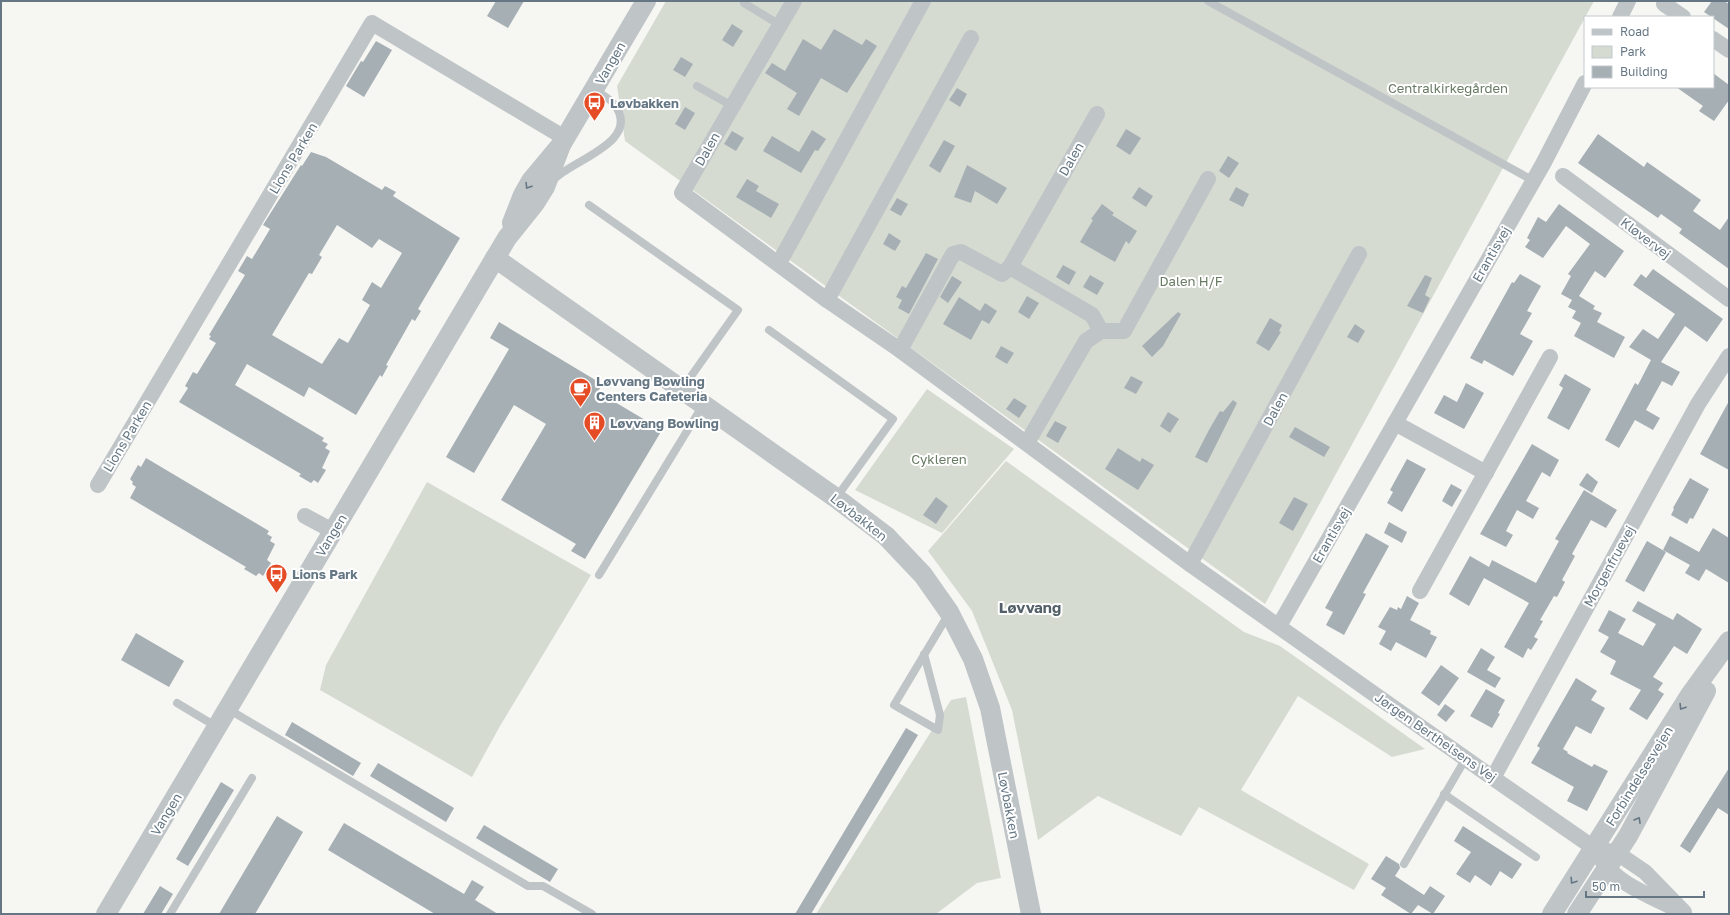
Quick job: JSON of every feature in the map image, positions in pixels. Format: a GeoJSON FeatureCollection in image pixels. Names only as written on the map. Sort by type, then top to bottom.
{"type":"FeatureCollection","features":[{"type":"Feature","properties":{"kind":"street","name":"Vangen"},"geometry":{"type":"LineString","coordinates":[[106,914],[507,238],[535,203],[545,187],[563,142],[646,1]]}},
{"type":"Feature","properties":{"kind":"street","name":"Dalen"},"geometry":{"type":"LineString","coordinates":[[794,1],[682,193],[827,300],[900,350],[1190,564],[1278,626]]}},
{"type":"Feature","properties":{"kind":"street"},"geometry":{"type":"LineString","coordinates":[[779,264],[923,1]]}},
{"type":"Feature","properties":{"kind":"street"},"geometry":{"type":"LineString","coordinates":[[1620,16],[1628,1]]}},
{"type":"Feature","properties":{"kind":"street"},"geometry":{"type":"LineString","coordinates":[[1664,4],[1682,16]]}},
{"type":"Feature","properties":{"kind":"street","name":"Lions Parken"},"geometry":{"type":"LineString","coordinates":[[98,485],[372,23],[563,142]]}},
{"type":"Feature","properties":{"kind":"street"},"geometry":{"type":"LineString","coordinates":[[827,300],[971,38]]}},
{"type":"Feature","properties":{"kind":"street"},"geometry":{"type":"LineString","coordinates":[[1714,40],[1729,50]]}},
{"type":"Feature","properties":{"kind":"street","name":"Erantisvej"},"geometry":{"type":"LineString","coordinates":[[1278,626],[1395,423],[1584,85]]}},
{"type":"Feature","properties":{"kind":"street","name":"Dalen"},"geometry":{"type":"LineString","coordinates":[[1010,267],[1097,114]]}},
{"type":"Feature","properties":{"kind":"street","name":"Vangen"},"geometry":{"type":"LineString","coordinates":[[507,238],[523,195],[531,181],[563,142]]}},
{"type":"Feature","properties":{"kind":"street","name":"Kløvervej"},"geometry":{"type":"LineString","coordinates":[[1563,176],[1729,299]]}},
{"type":"Feature","properties":{"kind":"street"},"geometry":{"type":"LineString","coordinates":[[1027,443],[1086,341],[1101,331],[1124,331],[1208,180]]}},
{"type":"Feature","properties":{"kind":"street"},"geometry":{"type":"LineString","coordinates":[[900,350],[953,254],[961,252],[1002,274],[1010,267],[1092,315],[1101,331]]}},
{"type":"Feature","properties":{"kind":"street","name":"Dalen"},"geometry":{"type":"LineString","coordinates":[[1190,564],[1359,254]]}},
{"type":"Feature","properties":{"kind":"street","name":"Løvbakken"},"geometry":{"type":"LineString","coordinates":[[495,258],[836,498],[886,536],[923,575],[949,612],[973,660],[990,708],[1030,914]]}},
{"type":"Feature","properties":{"kind":"street","name":"Morgenfruevej"},"geometry":{"type":"LineString","coordinates":[[1493,778],[1698,404],[1729,356]]}},
{"type":"Feature","properties":{"kind":"street"},"geometry":{"type":"LineString","coordinates":[[1420,591],[1550,357]]}},
{"type":"Feature","properties":{"kind":"street"},"geometry":{"type":"LineString","coordinates":[[1395,423],[1486,473]]}},
{"type":"Feature","properties":{"kind":"street"},"geometry":{"type":"LineString","coordinates":[[305,516],[333,531]]}},
{"type":"Feature","properties":{"kind":"street","name":"Jørgen Berthelsens Vej"},"geometry":{"type":"LineString","coordinates":[[1278,626],[1612,861],[1634,888],[1685,913]]}},
{"type":"Feature","properties":{"kind":"street","name":"Forbindelsesvejen"},"geometry":{"type":"LineString","coordinates":[[1552,914],[1690,695],[1729,641]]}},
{"type":"Feature","properties":{"kind":"street","name":"Forbindelsesvejen"},"geometry":{"type":"LineString","coordinates":[[1577,914],[1648,802],[1729,647]]}},
{"type":"Feature","properties":{"kind":"lane"},"geometry":{"type":"LineString","coordinates":[[1208,1],[1532,180]]}},
{"type":"Feature","properties":{"kind":"lane"},"geometry":{"type":"LineString","coordinates":[[744,3],[780,25]]}},
{"type":"Feature","properties":{"kind":"lane"},"geometry":{"type":"LineString","coordinates":[[697,86],[732,106]]}},
{"type":"Feature","properties":{"kind":"lane"},"geometry":{"type":"LineString","coordinates":[[545,187],[564,171],[599,150],[612,140],[619,132],[622,121],[619,111],[614,103],[594,89]]}},
{"type":"Feature","properties":{"kind":"lane"},"geometry":{"type":"LineString","coordinates":[[590,205],[738,310],[682,390]]}},
{"type":"Feature","properties":{"kind":"lane"},"geometry":{"type":"LineString","coordinates":[[769,330],[893,419],[836,498]]}},
{"type":"Feature","properties":{"kind":"lane"},"geometry":{"type":"LineString","coordinates":[[600,575],[703,404]]}},
{"type":"Feature","properties":{"kind":"lane"},"geometry":{"type":"LineString","coordinates":[[924,654],[940,715],[938,730],[894,705],[924,654],[949,612]]}},
{"type":"Feature","properties":{"kind":"lane"},"geometry":{"type":"LineString","coordinates":[[177,703],[217,727]]}},
{"type":"Feature","properties":{"kind":"lane"},"geometry":{"type":"LineString","coordinates":[[228,709],[528,886],[542,886],[592,914]]}},
{"type":"Feature","properties":{"kind":"lane"},"geometry":{"type":"LineString","coordinates":[[1404,864],[1466,758]]}},
{"type":"Feature","properties":{"kind":"lane"},"geometry":{"type":"LineString","coordinates":[[170,914],[252,778]]}},
{"type":"Feature","properties":{"kind":"lane"},"geometry":{"type":"LineString","coordinates":[[1444,794],[1536,857]]}},
{"type":"Feature","properties":{"kind":"green space","name":"Dalen H/F"},"geometry":{"type":"Polygon","coordinates":[[[666,1],[1594,1],[1586,16],[1584,16],[1584,19],[1265,604],[625,141],[617,86],[666,1]]]}},
{"type":"Feature","properties":{"kind":"green space","name":"Cykleren"},"geometry":{"type":"Polygon","coordinates":[[[927,389],[1014,449],[942,533],[855,490],[927,389]]]}},
{"type":"Feature","properties":{"kind":"green space"},"geometry":{"type":"Polygon","coordinates":[[[1006,461],[1244,632],[1280,646],[1425,749],[1392,757],[1298,696],[1241,790],[1369,864],[1354,890],[1199,807],[1181,836],[1098,796],[1038,840],[1012,710],[972,611],[928,551],[1006,461]]]}},
{"type":"Feature","properties":{"kind":"green space"},"geometry":{"type":"Polygon","coordinates":[[[427,482],[591,575],[500,726],[472,777],[320,690],[326,665],[427,482]]]}},
{"type":"Feature","properties":{"kind":"green space"},"geometry":{"type":"Polygon","coordinates":[[[966,697],[1001,878],[977,883],[936,914],[816,914],[951,700],[966,697]]]}},
{"type":"Feature","properties":{"kind":"building"},"geometry":{"type":"Polygon","coordinates":[[[496,1],[524,1],[508,28],[487,16],[496,1]]]}},
{"type":"Feature","properties":{"kind":"building"},"geometry":{"type":"Polygon","coordinates":[[[1712,1],[1724,1],[1729,4],[1729,29],[1714,19],[1714,16],[1710,16],[1704,12],[1712,1]]]}},
{"type":"Feature","properties":{"kind":"building"},"geometry":{"type":"Polygon","coordinates":[[[732,24],[743,31],[733,47],[722,40],[732,24]]]}},
{"type":"Feature","properties":{"kind":"building"},"geometry":{"type":"Polygon","coordinates":[[[834,29],[862,45],[866,39],[877,46],[847,93],[821,78],[799,116],[787,109],[797,93],[765,73],[772,63],[785,71],[803,39],[821,50],[834,29]]]}},
{"type":"Feature","properties":{"kind":"building"},"geometry":{"type":"Polygon","coordinates":[[[376,41],[392,50],[364,97],[346,86],[361,61],[363,62],[376,41]]]}},
{"type":"Feature","properties":{"kind":"building"},"geometry":{"type":"Polygon","coordinates":[[[681,57],[693,64],[685,77],[673,70],[681,57]]]}},
{"type":"Feature","properties":{"kind":"building"},"geometry":{"type":"Polygon","coordinates":[[[1714,74],[1729,85],[1729,100],[1714,121],[1699,111],[1703,106],[1677,88],[1714,88],[1714,74]]]}},
{"type":"Feature","properties":{"kind":"building"},"geometry":{"type":"Polygon","coordinates":[[[957,88],[967,94],[960,107],[949,100],[957,88]]]}},
{"type":"Feature","properties":{"kind":"building"},"geometry":{"type":"Polygon","coordinates":[[[685,107],[695,113],[685,130],[675,124],[685,107]]]}},
{"type":"Feature","properties":{"kind":"building"},"geometry":{"type":"Polygon","coordinates":[[[1126,129],[1141,138],[1130,155],[1116,146],[1126,129]]]}},
{"type":"Feature","properties":{"kind":"building"},"geometry":{"type":"Polygon","coordinates":[[[812,130],[826,139],[818,151],[815,150],[801,173],[763,151],[772,136],[799,152],[812,130]]]}},
{"type":"Feature","properties":{"kind":"building"},"geometry":{"type":"Polygon","coordinates":[[[732,131],[744,138],[736,151],[724,144],[732,131]]]}},
{"type":"Feature","properties":{"kind":"building"},"geometry":{"type":"Polygon","coordinates":[[[1598,134],[1644,167],[1647,162],[1701,200],[1693,211],[1720,230],[1729,217],[1729,269],[1679,233],[1682,229],[1661,214],[1658,218],[1578,163],[1598,134]]]}},
{"type":"Feature","properties":{"kind":"building"},"geometry":{"type":"Polygon","coordinates":[[[944,140],[955,146],[940,173],[929,166],[944,140]]]}},
{"type":"Feature","properties":{"kind":"building"},"geometry":{"type":"Polygon","coordinates":[[[311,152],[326,157],[382,190],[385,186],[396,192],[393,196],[460,238],[418,309],[421,311],[415,321],[412,319],[386,365],[388,366],[382,377],[380,375],[356,415],[309,387],[304,397],[247,364],[235,385],[324,438],[322,441],[328,444],[325,448],[330,451],[322,468],[326,470],[318,483],[314,480],[311,483],[299,476],[301,474],[179,402],[188,388],[185,386],[193,372],[197,374],[216,343],[209,339],[211,336],[209,335],[245,275],[238,271],[247,256],[252,259],[270,229],[263,225],[301,165],[302,166],[311,152]],[[337,225],[319,255],[322,257],[312,274],[309,273],[272,335],[322,364],[339,338],[348,343],[370,305],[362,300],[372,282],[381,288],[402,253],[379,239],[372,248],[337,225]]]}},
{"type":"Feature","properties":{"kind":"building"},"geometry":{"type":"Polygon","coordinates":[[[1228,156],[1239,163],[1229,178],[1219,171],[1228,156]]]}},
{"type":"Feature","properties":{"kind":"building"},"geometry":{"type":"Polygon","coordinates":[[[967,165],[1007,188],[997,204],[975,191],[971,203],[954,197],[967,165]]]}},
{"type":"Feature","properties":{"kind":"building"},"geometry":{"type":"Polygon","coordinates":[[[747,179],[759,186],[756,191],[779,204],[771,218],[736,197],[747,179]]]}},
{"type":"Feature","properties":{"kind":"building"},"geometry":{"type":"Polygon","coordinates":[[[1139,187],[1153,196],[1146,207],[1132,198],[1139,187]]]}},
{"type":"Feature","properties":{"kind":"building"},"geometry":{"type":"Polygon","coordinates":[[[1236,187],[1249,194],[1243,207],[1229,200],[1236,187]]]}},
{"type":"Feature","properties":{"kind":"building"},"geometry":{"type":"Polygon","coordinates":[[[897,198],[908,204],[901,216],[890,210],[897,198]]]}},
{"type":"Feature","properties":{"kind":"building"},"geometry":{"type":"Polygon","coordinates":[[[1102,204],[1114,213],[1112,215],[1137,231],[1129,244],[1126,241],[1115,262],[1080,242],[1093,220],[1091,219],[1102,204]]]}},
{"type":"Feature","properties":{"kind":"building"},"geometry":{"type":"Polygon","coordinates":[[[1559,204],[1624,251],[1605,278],[1595,271],[1579,296],[1595,306],[1593,309],[1602,313],[1597,322],[1625,337],[1614,358],[1574,336],[1581,323],[1572,318],[1576,311],[1568,307],[1572,300],[1561,294],[1571,276],[1568,274],[1590,244],[1566,226],[1543,258],[1525,247],[1530,240],[1527,238],[1538,217],[1546,222],[1559,204]]]}},
{"type":"Feature","properties":{"kind":"building"},"geometry":{"type":"Polygon","coordinates":[[[889,233],[901,241],[895,251],[883,244],[889,233]]]}},
{"type":"Feature","properties":{"kind":"building"},"geometry":{"type":"Polygon","coordinates":[[[926,253],[938,259],[909,314],[898,308],[902,300],[896,297],[902,286],[906,288],[926,253]]]}},
{"type":"Feature","properties":{"kind":"building"},"geometry":{"type":"Polygon","coordinates":[[[1063,265],[1076,272],[1069,285],[1056,277],[1063,265]]]}},
{"type":"Feature","properties":{"kind":"building"},"geometry":{"type":"Polygon","coordinates":[[[1653,269],[1723,319],[1707,342],[1685,326],[1661,362],[1680,372],[1672,386],[1662,381],[1646,410],[1660,418],[1653,430],[1635,420],[1619,448],[1605,440],[1635,383],[1638,385],[1651,360],[1629,347],[1643,329],[1658,339],[1675,314],[1633,285],[1641,274],[1646,278],[1653,269]]]}},
{"type":"Feature","properties":{"kind":"building"},"geometry":{"type":"Polygon","coordinates":[[[1520,274],[1541,286],[1527,311],[1532,313],[1520,334],[1533,341],[1513,376],[1484,360],[1482,364],[1470,358],[1512,282],[1514,283],[1520,274]]]}},
{"type":"Feature","properties":{"kind":"building"},"geometry":{"type":"Polygon","coordinates":[[[1090,275],[1104,283],[1097,295],[1083,287],[1090,275]]]}},
{"type":"Feature","properties":{"kind":"building"},"geometry":{"type":"Polygon","coordinates":[[[1425,275],[1432,278],[1425,295],[1430,298],[1423,313],[1407,306],[1425,275]]]}},
{"type":"Feature","properties":{"kind":"building"},"geometry":{"type":"Polygon","coordinates":[[[952,276],[962,282],[948,303],[940,297],[952,276]]]}},
{"type":"Feature","properties":{"kind":"building"},"geometry":{"type":"Polygon","coordinates":[[[1027,296],[1039,303],[1029,319],[1018,312],[1027,296]]]}},
{"type":"Feature","properties":{"kind":"building"},"geometry":{"type":"Polygon","coordinates":[[[959,297],[980,311],[985,303],[997,311],[989,324],[982,320],[971,340],[943,324],[959,297]]]}},
{"type":"Feature","properties":{"kind":"building"},"geometry":{"type":"Polygon","coordinates":[[[1178,312],[1181,314],[1163,346],[1152,357],[1142,346],[1178,312]]]}},
{"type":"Feature","properties":{"kind":"building"},"geometry":{"type":"Polygon","coordinates":[[[1270,318],[1282,325],[1279,331],[1281,332],[1269,351],[1256,343],[1270,318]]]}},
{"type":"Feature","properties":{"kind":"building","name":"Løvvang Bowling"},"geometry":{"type":"Polygon","coordinates":[[[499,322],[602,384],[598,392],[662,430],[585,559],[571,551],[576,544],[501,500],[546,424],[514,405],[474,473],[446,457],[509,349],[490,338],[499,322]]]}},
{"type":"Feature","properties":{"kind":"building"},"geometry":{"type":"Polygon","coordinates":[[[1355,324],[1365,331],[1358,343],[1347,337],[1355,324]]]}},
{"type":"Feature","properties":{"kind":"building"},"geometry":{"type":"Polygon","coordinates":[[[1001,346],[1014,353],[1007,364],[995,357],[1001,346]]]}},
{"type":"Feature","properties":{"kind":"building"},"geometry":{"type":"Polygon","coordinates":[[[1565,374],[1591,389],[1569,430],[1547,418],[1563,388],[1559,385],[1565,374]]]}},
{"type":"Feature","properties":{"kind":"building"},"geometry":{"type":"Polygon","coordinates":[[[1131,376],[1143,382],[1136,394],[1124,388],[1131,376]]]}},
{"type":"Feature","properties":{"kind":"building"},"geometry":{"type":"Polygon","coordinates":[[[1466,383],[1484,393],[1464,429],[1434,413],[1444,395],[1457,402],[1466,383]]]}},
{"type":"Feature","properties":{"kind":"building"},"geometry":{"type":"Polygon","coordinates":[[[1014,398],[1027,406],[1019,418],[1006,409],[1014,398]]]}},
{"type":"Feature","properties":{"kind":"building"},"geometry":{"type":"Polygon","coordinates":[[[1233,400],[1237,403],[1207,463],[1195,457],[1220,411],[1223,412],[1233,400]]]}},
{"type":"Feature","properties":{"kind":"building"},"geometry":{"type":"Polygon","coordinates":[[[1729,401],[1729,470],[1700,454],[1729,401]]]}},
{"type":"Feature","properties":{"kind":"building"},"geometry":{"type":"Polygon","coordinates":[[[1168,412],[1179,419],[1170,433],[1160,426],[1168,412]]]}},
{"type":"Feature","properties":{"kind":"building"},"geometry":{"type":"Polygon","coordinates":[[[1055,421],[1067,427],[1058,443],[1046,436],[1055,421]]]}},
{"type":"Feature","properties":{"kind":"building"},"geometry":{"type":"Polygon","coordinates":[[[1295,427],[1330,447],[1324,457],[1289,437],[1295,427]]]}},
{"type":"Feature","properties":{"kind":"building"},"geometry":{"type":"Polygon","coordinates":[[[1532,444],[1559,460],[1550,477],[1542,472],[1526,501],[1539,508],[1533,519],[1517,510],[1506,531],[1513,535],[1506,547],[1480,534],[1532,444]]]}},
{"type":"Feature","properties":{"kind":"building"},"geometry":{"type":"Polygon","coordinates":[[[1118,448],[1140,462],[1142,458],[1154,465],[1138,490],[1105,469],[1118,448]]]}},
{"type":"Feature","properties":{"kind":"building"},"geometry":{"type":"Polygon","coordinates":[[[146,458],[269,531],[267,534],[272,537],[270,541],[275,544],[267,560],[271,563],[263,576],[259,573],[256,576],[244,569],[246,567],[130,498],[136,487],[132,484],[133,482],[130,479],[138,465],[141,467],[146,458]]]}},
{"type":"Feature","properties":{"kind":"building"},"geometry":{"type":"Polygon","coordinates":[[[1407,459],[1426,469],[1402,512],[1387,503],[1393,492],[1390,490],[1407,459]]]}},
{"type":"Feature","properties":{"kind":"building"},"geometry":{"type":"Polygon","coordinates":[[[1587,473],[1598,482],[1592,493],[1579,485],[1587,473]]]}},
{"type":"Feature","properties":{"kind":"building"},"geometry":{"type":"Polygon","coordinates":[[[1690,478],[1709,489],[1693,519],[1690,518],[1687,524],[1671,515],[1674,509],[1673,508],[1690,478]]]}},
{"type":"Feature","properties":{"kind":"building"},"geometry":{"type":"Polygon","coordinates":[[[1451,484],[1462,490],[1452,507],[1442,501],[1451,484]]]}},
{"type":"Feature","properties":{"kind":"building"},"geometry":{"type":"Polygon","coordinates":[[[1584,490],[1617,510],[1606,528],[1591,520],[1572,554],[1575,556],[1562,580],[1565,582],[1557,597],[1554,596],[1540,620],[1543,621],[1534,637],[1538,639],[1531,650],[1528,648],[1523,658],[1504,647],[1529,603],[1484,578],[1469,606],[1449,594],[1470,556],[1489,567],[1492,560],[1536,583],[1559,541],[1555,539],[1584,490]]]}},
{"type":"Feature","properties":{"kind":"building"},"geometry":{"type":"Polygon","coordinates":[[[936,497],[948,506],[936,524],[923,515],[936,497]]]}},
{"type":"Feature","properties":{"kind":"building"},"geometry":{"type":"Polygon","coordinates":[[[1294,497],[1308,504],[1293,531],[1279,523],[1294,497]]]}},
{"type":"Feature","properties":{"kind":"building"},"geometry":{"type":"Polygon","coordinates":[[[1389,522],[1407,532],[1402,543],[1384,533],[1389,522]]]}},
{"type":"Feature","properties":{"kind":"building"},"geometry":{"type":"Polygon","coordinates":[[[1713,528],[1729,538],[1729,583],[1706,569],[1699,581],[1685,573],[1690,565],[1663,550],[1670,536],[1699,552],[1713,528]]]}},
{"type":"Feature","properties":{"kind":"building"},"geometry":{"type":"Polygon","coordinates":[[[1366,533],[1389,546],[1363,593],[1366,594],[1344,635],[1326,625],[1333,612],[1325,608],[1366,533]]]}},
{"type":"Feature","properties":{"kind":"building"},"geometry":{"type":"Polygon","coordinates":[[[1647,541],[1666,552],[1644,592],[1625,581],[1647,541]]]}},
{"type":"Feature","properties":{"kind":"building"},"geometry":{"type":"Polygon","coordinates":[[[1407,596],[1419,603],[1410,620],[1431,631],[1430,634],[1437,637],[1426,658],[1396,642],[1391,651],[1379,644],[1386,631],[1378,627],[1390,607],[1397,610],[1398,607],[1401,609],[1407,596]]]}},
{"type":"Feature","properties":{"kind":"building"},"geometry":{"type":"Polygon","coordinates":[[[1638,601],[1673,620],[1677,613],[1702,629],[1687,654],[1674,646],[1653,677],[1663,683],[1658,690],[1664,694],[1647,720],[1629,709],[1641,690],[1610,674],[1616,661],[1600,652],[1609,637],[1598,631],[1609,610],[1626,619],[1618,633],[1643,646],[1656,624],[1632,611],[1638,601]]]}},
{"type":"Feature","properties":{"kind":"building"},"geometry":{"type":"Polygon","coordinates":[[[136,633],[184,661],[169,687],[121,660],[136,633]]]}},
{"type":"Feature","properties":{"kind":"building"},"geometry":{"type":"Polygon","coordinates":[[[1481,648],[1495,657],[1487,670],[1501,678],[1495,688],[1467,672],[1481,648]]]}},
{"type":"Feature","properties":{"kind":"building"},"geometry":{"type":"Polygon","coordinates":[[[1441,665],[1459,678],[1439,706],[1421,693],[1441,665]]]}},
{"type":"Feature","properties":{"kind":"building"},"geometry":{"type":"Polygon","coordinates":[[[1576,678],[1597,691],[1591,700],[1605,708],[1591,734],[1576,726],[1563,749],[1568,752],[1567,753],[1592,767],[1594,764],[1608,771],[1587,811],[1567,801],[1574,787],[1531,763],[1540,748],[1537,746],[1576,678]]]}},
{"type":"Feature","properties":{"kind":"building"},"geometry":{"type":"Polygon","coordinates":[[[1486,689],[1505,700],[1498,713],[1500,714],[1492,728],[1470,716],[1486,689]]]}},
{"type":"Feature","properties":{"kind":"building"},"geometry":{"type":"Polygon","coordinates":[[[1445,704],[1455,711],[1446,722],[1437,715],[1445,704]]]}},
{"type":"Feature","properties":{"kind":"building"},"geometry":{"type":"Polygon","coordinates":[[[292,722],[361,763],[353,776],[285,735],[292,722]]]}},
{"type":"Feature","properties":{"kind":"building"},"geometry":{"type":"Polygon","coordinates":[[[906,728],[918,735],[811,914],[795,914],[906,728]]]}},
{"type":"Feature","properties":{"kind":"building"},"geometry":{"type":"Polygon","coordinates":[[[378,763],[454,808],[446,822],[370,776],[378,763]]]}},
{"type":"Feature","properties":{"kind":"building"},"geometry":{"type":"Polygon","coordinates":[[[1729,768],[1729,815],[1718,808],[1690,853],[1680,846],[1729,768]]]}},
{"type":"Feature","properties":{"kind":"building"},"geometry":{"type":"Polygon","coordinates":[[[221,782],[234,790],[188,866],[176,859],[221,782]]]}},
{"type":"Feature","properties":{"kind":"building"},"geometry":{"type":"Polygon","coordinates":[[[277,816],[303,832],[255,914],[219,914],[277,816]]]}},
{"type":"Feature","properties":{"kind":"building"},"geometry":{"type":"Polygon","coordinates":[[[344,823],[464,894],[472,880],[484,887],[475,900],[498,914],[435,914],[328,850],[344,823]]]}},
{"type":"Feature","properties":{"kind":"building"},"geometry":{"type":"Polygon","coordinates":[[[484,825],[558,869],[550,882],[476,838],[484,825]]]}},
{"type":"Feature","properties":{"kind":"building"},"geometry":{"type":"Polygon","coordinates":[[[1463,826],[1522,864],[1512,879],[1500,871],[1491,886],[1475,875],[1470,883],[1456,874],[1471,852],[1454,841],[1463,826]]]}},
{"type":"Feature","properties":{"kind":"building"},"geometry":{"type":"Polygon","coordinates":[[[1386,856],[1399,864],[1400,868],[1395,876],[1424,895],[1430,886],[1445,896],[1433,914],[1418,905],[1411,914],[1381,895],[1386,888],[1371,879],[1386,856]]]}},
{"type":"Feature","properties":{"kind":"building"},"geometry":{"type":"Polygon","coordinates":[[[160,886],[173,894],[161,914],[143,914],[160,886]]]}},
{"type":"Feature","properties":{"kind":"place","name":"Løvbakken"},"geometry":{"type":"Point","coordinates":[595,122]}},
{"type":"Feature","properties":{"kind":"place","name":"Løvvang Bowling Centers Cafeteria"},"geometry":{"type":"Point","coordinates":[580,408]}},
{"type":"Feature","properties":{"kind":"place","name":"Løvvang Bowling"},"geometry":{"type":"Point","coordinates":[594,442]}},
{"type":"Feature","properties":{"kind":"place","name":"Lions Park"},"geometry":{"type":"Point","coordinates":[276,594]}},
{"type":"Feature","properties":{"kind":"district","name":"Løvvang"},"geometry":{"type":"Point","coordinates":[1030,608]}},
{"type":"Feature","properties":{"kind":"park label","name":"Centralkirkegården"},"geometry":{"type":"Point","coordinates":[1448,88]}}]}
